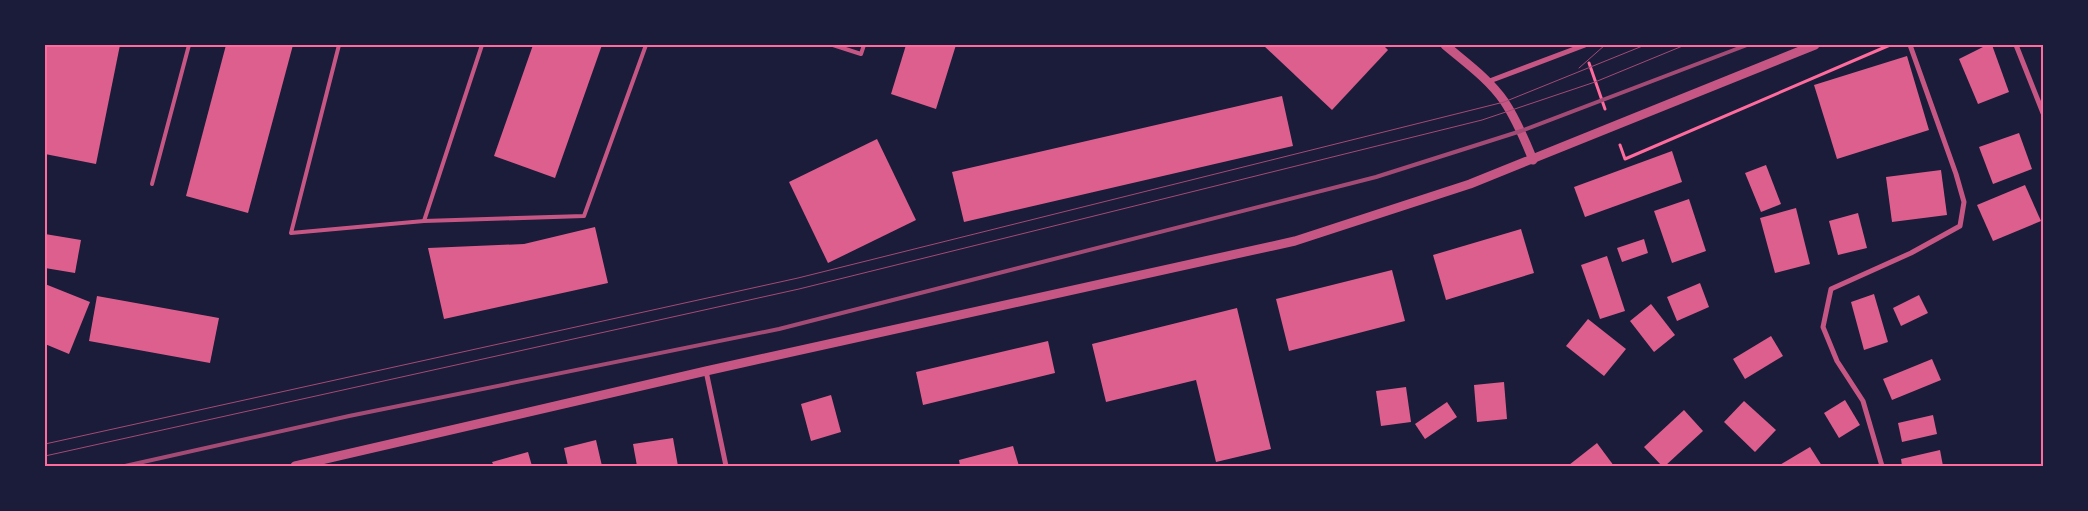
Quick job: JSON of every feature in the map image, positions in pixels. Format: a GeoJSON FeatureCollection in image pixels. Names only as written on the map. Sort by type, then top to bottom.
{"type":"FeatureCollection","features":[{"type":"Feature","properties":{"kind":"street"},"geometry":{"type":"LineString","coordinates":[[1445,45],[1487,82],[1504,102],[1521,132],[1533,160]]}},
{"type":"Feature","properties":{"kind":"street"},"geometry":{"type":"LineString","coordinates":[[1487,82],[1585,45]]}},
{"type":"Feature","properties":{"kind":"street"},"geometry":{"type":"LineString","coordinates":[[295,466],[706,371],[1295,240],[1470,184],[1815,45]]}},
{"type":"Feature","properties":{"kind":"street"},"geometry":{"type":"LineString","coordinates":[[1882,466],[1863,400],[1837,361],[1823,327],[1831,289],[1911,253],[1960,226],[1964,202],[1956,174],[1910,45]]}},
{"type":"Feature","properties":{"kind":"street"},"geometry":{"type":"LineString","coordinates":[[2016,45],[2043,113]]}},
{"type":"Feature","properties":{"kind":"street"},"geometry":{"type":"LineString","coordinates":[[706,371],[726,466]]}},
{"type":"Feature","properties":{"kind":"lane"},"geometry":{"type":"LineString","coordinates":[[152,184],[189,45]]}},
{"type":"Feature","properties":{"kind":"lane"},"geometry":{"type":"LineString","coordinates":[[338,45],[291,234],[424,221],[584,216],[646,45]]}},
{"type":"Feature","properties":{"kind":"lane"},"geometry":{"type":"LineString","coordinates":[[424,221],[482,45]]}},
{"type":"Feature","properties":{"kind":"lane"},"geometry":{"type":"LineString","coordinates":[[833,45],[861,54],[864,45]]}},
{"type":"Feature","properties":{"kind":"building"},"geometry":{"type":"Polygon","coordinates":[[[45,45],[120,45],[96,164],[45,154],[45,45]]]}},
{"type":"Feature","properties":{"kind":"building"},"geometry":{"type":"Polygon","coordinates":[[[226,45],[293,45],[248,213],[186,196],[226,45]]]}},
{"type":"Feature","properties":{"kind":"building"},"geometry":{"type":"Polygon","coordinates":[[[533,45],[602,45],[555,178],[494,156],[533,45]]]}},
{"type":"Feature","properties":{"kind":"building"},"geometry":{"type":"Polygon","coordinates":[[[906,45],[956,45],[936,109],[891,94],[906,45]]]}},
{"type":"Feature","properties":{"kind":"building"},"geometry":{"type":"Polygon","coordinates":[[[1263,45],[1383,45],[1388,50],[1332,110],[1263,45]]]}},
{"type":"Feature","properties":{"kind":"building"},"geometry":{"type":"Polygon","coordinates":[[[1987,45],[1992,45],[2009,92],[1978,104],[1959,59],[1987,45]]]}},
{"type":"Feature","properties":{"kind":"building"},"geometry":{"type":"Polygon","coordinates":[[[1907,56],[1929,130],[1837,159],[1814,85],[1907,56]]]}},
{"type":"Feature","properties":{"kind":"building"},"geometry":{"type":"Polygon","coordinates":[[[1282,96],[1293,146],[964,222],[952,172],[1282,96]]]}},
{"type":"Feature","properties":{"kind":"building"},"geometry":{"type":"Polygon","coordinates":[[[2019,133],[2032,169],[1993,184],[1979,147],[2019,133]]]}},
{"type":"Feature","properties":{"kind":"building"},"geometry":{"type":"Polygon","coordinates":[[[877,139],[916,220],[828,263],[789,182],[877,139]]]}},
{"type":"Feature","properties":{"kind":"building"},"geometry":{"type":"Polygon","coordinates":[[[1672,151],[1682,182],[1585,217],[1574,187],[1672,151]]]}},
{"type":"Feature","properties":{"kind":"building"},"geometry":{"type":"Polygon","coordinates":[[[1766,165],[1781,204],[1761,212],[1745,173],[1766,165]]]}},
{"type":"Feature","properties":{"kind":"building"},"geometry":{"type":"Polygon","coordinates":[[[1941,170],[1947,215],[1892,222],[1886,177],[1941,170]]]}},
{"type":"Feature","properties":{"kind":"building"},"geometry":{"type":"Polygon","coordinates":[[[2025,185],[2041,221],[1993,241],[1977,205],[2025,185]]]}},
{"type":"Feature","properties":{"kind":"building"},"geometry":{"type":"Polygon","coordinates":[[[1689,199],[1706,251],[1672,263],[1654,211],[1689,199]]]}},
{"type":"Feature","properties":{"kind":"building"},"geometry":{"type":"Polygon","coordinates":[[[1796,208],[1810,264],[1775,273],[1760,218],[1796,208]]]}},
{"type":"Feature","properties":{"kind":"building"},"geometry":{"type":"Polygon","coordinates":[[[1858,213],[1867,248],[1838,255],[1829,221],[1858,213]]]}},
{"type":"Feature","properties":{"kind":"building"},"geometry":{"type":"Polygon","coordinates":[[[595,227],[608,283],[444,319],[428,248],[524,244],[595,227]]]}},
{"type":"Feature","properties":{"kind":"building"},"geometry":{"type":"Polygon","coordinates":[[[1521,229],[1534,273],[1446,300],[1433,255],[1521,229]]]}},
{"type":"Feature","properties":{"kind":"building"},"geometry":{"type":"Polygon","coordinates":[[[45,234],[81,240],[75,273],[45,268],[45,234]]]}},
{"type":"Feature","properties":{"kind":"building"},"geometry":{"type":"Polygon","coordinates":[[[1644,239],[1648,253],[1622,262],[1617,248],[1644,239]]]}},
{"type":"Feature","properties":{"kind":"building"},"geometry":{"type":"Polygon","coordinates":[[[1607,256],[1625,311],[1600,319],[1581,265],[1607,256]]]}},
{"type":"Feature","properties":{"kind":"building"},"geometry":{"type":"Polygon","coordinates":[[[1392,270],[1405,321],[1289,351],[1276,299],[1392,270]]]}},
{"type":"Feature","properties":{"kind":"building"},"geometry":{"type":"Polygon","coordinates":[[[1700,283],[1709,307],[1677,321],[1667,297],[1700,283]]]}},
{"type":"Feature","properties":{"kind":"building"},"geometry":{"type":"Polygon","coordinates":[[[45,284],[90,302],[69,354],[45,344],[45,284]]]}},
{"type":"Feature","properties":{"kind":"building"},"geometry":{"type":"Polygon","coordinates":[[[1874,294],[1888,342],[1864,350],[1851,302],[1874,294]]]}},
{"type":"Feature","properties":{"kind":"building"},"geometry":{"type":"Polygon","coordinates":[[[1919,295],[1928,313],[1901,326],[1893,308],[1919,295]]]}},
{"type":"Feature","properties":{"kind":"building"},"geometry":{"type":"Polygon","coordinates":[[[97,296],[219,318],[210,363],[89,341],[97,296]]]}},
{"type":"Feature","properties":{"kind":"building"},"geometry":{"type":"Polygon","coordinates":[[[1651,304],[1675,335],[1654,352],[1630,321],[1651,304]]]}},
{"type":"Feature","properties":{"kind":"building"},"geometry":{"type":"Polygon","coordinates":[[[1237,308],[1271,449],[1216,462],[1196,380],[1106,402],[1092,344],[1237,308]]]}},
{"type":"Feature","properties":{"kind":"building"},"geometry":{"type":"Polygon","coordinates":[[[1588,319],[1626,349],[1604,376],[1566,346],[1588,319]]]}},
{"type":"Feature","properties":{"kind":"building"},"geometry":{"type":"Polygon","coordinates":[[[1771,336],[1783,356],[1745,379],[1733,359],[1771,336]]]}},
{"type":"Feature","properties":{"kind":"building"},"geometry":{"type":"Polygon","coordinates":[[[1048,341],[1055,373],[923,405],[916,372],[1048,341]]]}},
{"type":"Feature","properties":{"kind":"building"},"geometry":{"type":"Polygon","coordinates":[[[1932,359],[1941,380],[1892,400],[1883,379],[1932,359]]]}},
{"type":"Feature","properties":{"kind":"building"},"geometry":{"type":"Polygon","coordinates":[[[1504,382],[1507,419],[1477,422],[1474,385],[1504,382]]]}},
{"type":"Feature","properties":{"kind":"building"},"geometry":{"type":"Polygon","coordinates":[[[1406,387],[1411,422],[1381,426],[1376,391],[1406,387]]]}},
{"type":"Feature","properties":{"kind":"building"},"geometry":{"type":"Polygon","coordinates":[[[831,395],[841,432],[811,441],[801,404],[831,395]]]}},
{"type":"Feature","properties":{"kind":"building"},"geometry":{"type":"Polygon","coordinates":[[[1845,400],[1860,425],[1839,438],[1824,413],[1845,400]]]}},
{"type":"Feature","properties":{"kind":"building"},"geometry":{"type":"Polygon","coordinates":[[[1744,401],[1776,430],[1755,452],[1724,422],[1744,401]]]}},
{"type":"Feature","properties":{"kind":"building"},"geometry":{"type":"Polygon","coordinates":[[[1447,402],[1457,417],[1425,439],[1415,424],[1447,402]]]}},
{"type":"Feature","properties":{"kind":"building"},"geometry":{"type":"Polygon","coordinates":[[[1684,410],[1703,431],[1665,466],[1662,466],[1644,447],[1684,410]]]}},
{"type":"Feature","properties":{"kind":"building"},"geometry":{"type":"Polygon","coordinates":[[[1933,415],[1937,434],[1902,442],[1898,423],[1933,415]]]}},
{"type":"Feature","properties":{"kind":"building"},"geometry":{"type":"Polygon","coordinates":[[[673,438],[678,466],[637,466],[633,444],[673,438]]]}},
{"type":"Feature","properties":{"kind":"building"},"geometry":{"type":"Polygon","coordinates":[[[596,440],[602,466],[568,466],[564,448],[596,440]]]}},
{"type":"Feature","properties":{"kind":"building"},"geometry":{"type":"Polygon","coordinates":[[[1597,443],[1614,466],[1569,465],[1597,443]]]}},
{"type":"Feature","properties":{"kind":"building"},"geometry":{"type":"Polygon","coordinates":[[[1013,446],[1019,466],[960,466],[959,460],[1013,446]]]}},
{"type":"Feature","properties":{"kind":"building"},"geometry":{"type":"Polygon","coordinates":[[[1810,447],[1822,466],[1778,466],[1810,447]]]}},
{"type":"Feature","properties":{"kind":"building"},"geometry":{"type":"Polygon","coordinates":[[[1940,450],[1943,466],[1902,466],[1901,459],[1940,450]]]}},
{"type":"Feature","properties":{"kind":"building"},"geometry":{"type":"Polygon","coordinates":[[[528,452],[532,466],[494,466],[492,462],[528,452]]]}},
{"type":"Feature","properties":{"kind":"tram line"},"geometry":{"type":"LineString","coordinates":[[1579,68],[1605,45]]}},
{"type":"Feature","properties":{"kind":"tram line"},"geometry":{"type":"LineString","coordinates":[[45,444],[798,278],[1480,108],[1504,102],[1645,45]]}},
{"type":"Feature","properties":{"kind":"tram line"},"geometry":{"type":"LineString","coordinates":[[45,456],[799,289],[1482,120],[1595,82],[1685,45]]}},
{"type":"Feature","properties":{"kind":"railway"},"geometry":{"type":"LineString","coordinates":[[125,466],[349,416],[779,329],[1376,177],[1521,131],[1747,45]]}}]}
